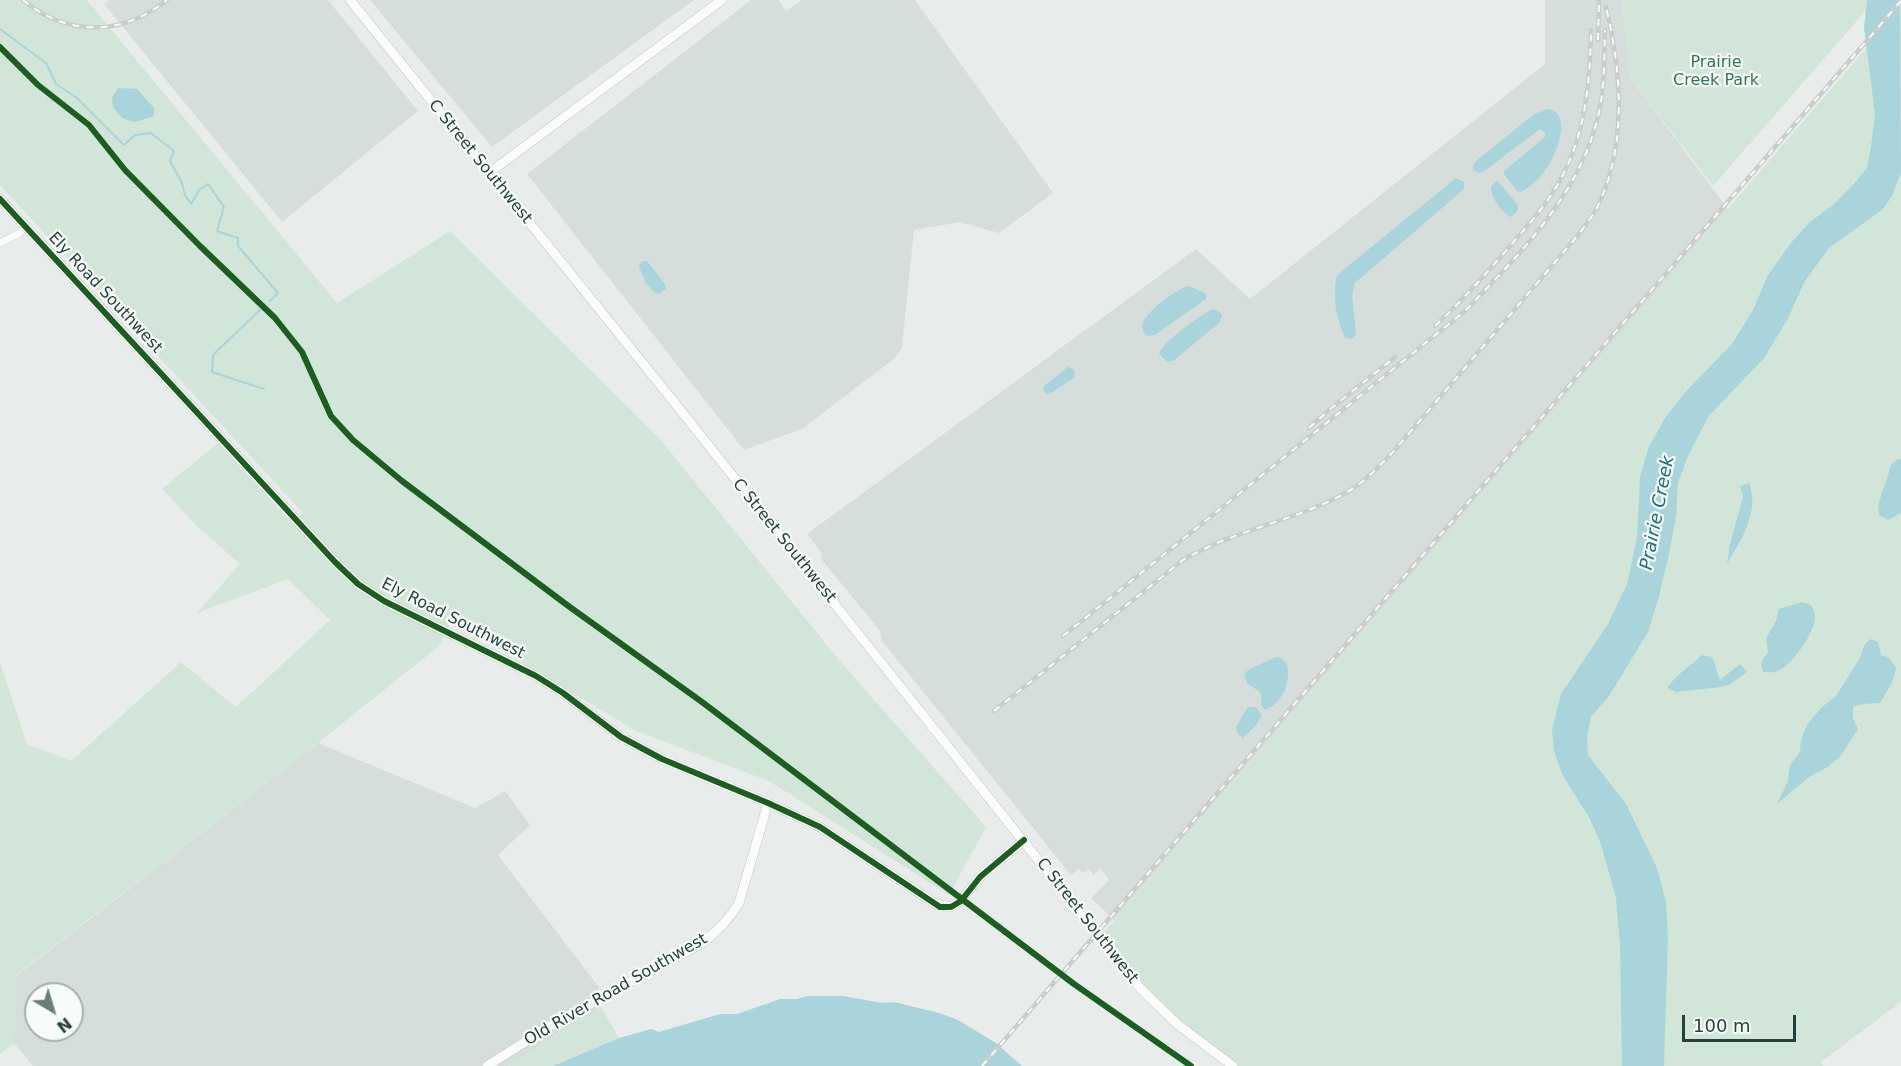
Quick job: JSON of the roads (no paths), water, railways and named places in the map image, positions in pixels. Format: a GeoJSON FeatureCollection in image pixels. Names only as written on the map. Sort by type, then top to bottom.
{"type":"FeatureCollection","features":[{"type":"Feature","properties":{"kind":"street","name":"C Street Southwest"},"geometry":{"type":"LineString","coordinates":[[350,0],[1024,840],[1095,934],[1148,997],[1177,1024],[1233,1066]]}},
{"type":"Feature","properties":{"kind":"street"},"geometry":{"type":"LineString","coordinates":[[489,173],[722,0]]}},
{"type":"Feature","properties":{"kind":"street","name":"Ely Road Southwest"},"geometry":{"type":"LineString","coordinates":[[0,199],[335,562],[358,584],[384,601],[536,676],[563,693],[621,737],[662,759],[820,827],[936,904],[951,907],[963,898],[980,877],[1024,840]]}},
{"type":"Feature","properties":{"kind":"street"},"geometry":{"type":"LineString","coordinates":[[0,243],[20,233],[25,226]]}},
{"type":"Feature","properties":{"kind":"street","name":"Old River Road Southwest"},"geometry":{"type":"LineString","coordinates":[[487,1066],[555,1023],[702,943],[719,929],[734,913],[739,903],[768,803]]}},
{"type":"Feature","properties":{"kind":"water","name":"Prairie Creek"},"geometry":{"type":"Polygon","coordinates":[[[1867,0],[1900,0],[1901,173],[1892,196],[1883,209],[1829,248],[1805,281],[1787,320],[1764,358],[1708,417],[1688,456],[1678,483],[1676,517],[1669,554],[1648,632],[1609,696],[1591,717],[1587,737],[1588,755],[1626,804],[1657,868],[1666,902],[1668,936],[1664,1066],[1622,1066],[1620,944],[1616,898],[1601,844],[1589,817],[1562,774],[1554,751],[1552,730],[1561,694],[1608,624],[1627,584],[1637,538],[1640,477],[1648,449],[1665,418],[1687,390],[1732,344],[1753,310],[1768,275],[1791,243],[1810,222],[1833,205],[1867,168],[1875,114],[1864,27],[1867,0]]]}},
{"type":"Feature","properties":{"kind":"water"},"geometry":{"type":"Polygon","coordinates":[[[118,88],[137,89],[154,108],[154,116],[135,122],[122,118],[113,107],[112,98],[118,88]]]}},
{"type":"Feature","properties":{"kind":"water"},"geometry":{"type":"Polygon","coordinates":[[[1548,109],[1556,112],[1560,118],[1561,134],[1552,160],[1532,185],[1520,192],[1517,191],[1504,171],[1545,137],[1545,133],[1540,129],[1483,172],[1474,171],[1475,162],[1534,114],[1548,109]]]}},
{"type":"Feature","properties":{"kind":"water"},"geometry":{"type":"Polygon","coordinates":[[[1456,178],[1464,182],[1464,189],[1355,283],[1352,295],[1356,334],[1352,339],[1345,338],[1336,307],[1337,275],[1456,178]]]}},
{"type":"Feature","properties":{"kind":"water"},"geometry":{"type":"Polygon","coordinates":[[[1497,180],[1518,205],[1517,212],[1511,217],[1500,208],[1492,195],[1491,187],[1497,180]]]}},
{"type":"Feature","properties":{"kind":"water"},"geometry":{"type":"Polygon","coordinates":[[[642,261],[647,261],[665,284],[666,289],[658,294],[651,289],[639,266],[642,261]]]}},
{"type":"Feature","properties":{"kind":"water"},"geometry":{"type":"Polygon","coordinates":[[[1189,286],[1206,294],[1206,299],[1155,335],[1147,336],[1142,327],[1148,315],[1169,296],[1189,286]]]}},
{"type":"Feature","properties":{"kind":"water"},"geometry":{"type":"Polygon","coordinates":[[[1213,309],[1219,311],[1222,316],[1219,323],[1173,361],[1167,362],[1160,355],[1159,352],[1170,340],[1213,309]]]}},
{"type":"Feature","properties":{"kind":"water"},"geometry":{"type":"Polygon","coordinates":[[[1068,367],[1075,372],[1074,378],[1046,394],[1044,386],[1068,367]]]}},
{"type":"Feature","properties":{"kind":"water"},"geometry":{"type":"Polygon","coordinates":[[[1901,458],[1901,513],[1888,520],[1879,515],[1878,505],[1892,463],[1901,458]]]}},
{"type":"Feature","properties":{"kind":"water"},"geometry":{"type":"Polygon","coordinates":[[[1749,483],[1752,494],[1751,515],[1727,564],[1743,497],[1740,486],[1749,483]]]}},
{"type":"Feature","properties":{"kind":"water"},"geometry":{"type":"Polygon","coordinates":[[[1802,602],[1811,605],[1815,616],[1814,625],[1807,640],[1784,668],[1775,672],[1763,672],[1761,663],[1768,652],[1766,638],[1776,621],[1779,609],[1802,602]]]}},
{"type":"Feature","properties":{"kind":"water"},"geometry":{"type":"Polygon","coordinates":[[[1871,639],[1878,642],[1881,655],[1889,658],[1896,668],[1892,683],[1880,703],[1853,707],[1853,718],[1858,729],[1840,757],[1809,777],[1777,804],[1788,781],[1790,765],[1800,752],[1801,740],[1807,725],[1822,707],[1836,696],[1860,658],[1865,644],[1871,639]]]}},
{"type":"Feature","properties":{"kind":"water"},"geometry":{"type":"Polygon","coordinates":[[[1702,655],[1712,657],[1720,680],[1740,664],[1747,672],[1729,685],[1714,688],[1676,692],[1667,688],[1679,675],[1702,655]]]}},
{"type":"Feature","properties":{"kind":"water"},"geometry":{"type":"Polygon","coordinates":[[[1275,657],[1280,657],[1287,664],[1287,685],[1277,702],[1265,710],[1261,705],[1261,693],[1247,683],[1244,674],[1275,657]]]}},
{"type":"Feature","properties":{"kind":"water"},"geometry":{"type":"Polygon","coordinates":[[[1248,707],[1255,707],[1262,715],[1243,738],[1238,734],[1236,727],[1248,707]]]}},
{"type":"Feature","properties":{"kind":"water"},"geometry":{"type":"Polygon","coordinates":[[[807,996],[843,996],[882,1003],[894,1002],[939,1013],[958,1020],[996,1043],[1022,1066],[553,1066],[619,1038],[651,1029],[659,1032],[720,1014],[737,1014],[780,999],[797,999],[807,996]]]}},
{"type":"Feature","properties":{"kind":"waterway"},"geometry":{"type":"LineString","coordinates":[[0,29],[46,63],[56,84],[77,98],[124,145],[135,135],[151,133],[174,151],[170,161],[191,204],[199,190],[208,184],[224,207],[217,231],[238,238],[238,246],[278,293],[270,301]]}},
{"type":"Feature","properties":{"kind":"waterway"},"geometry":{"type":"LineString","coordinates":[[260,310],[213,355],[212,372],[264,389]]}},
{"type":"Feature","properties":{"kind":"railway"},"geometry":{"type":"LineString","coordinates":[[23,0],[58,21],[76,26],[95,27],[114,26],[132,20],[150,12],[167,0]]}},
{"type":"Feature","properties":{"kind":"railway"},"geometry":{"type":"LineString","coordinates":[[1598,40],[1599,0]]}},
{"type":"Feature","properties":{"kind":"railway"},"geometry":{"type":"LineString","coordinates":[[982,1066],[1901,1]]}},
{"type":"Feature","properties":{"kind":"railway"},"geometry":{"type":"LineString","coordinates":[[994,711],[1183,560],[1224,540],[1308,510],[1349,491],[1394,451],[1579,234],[1599,204],[1615,153],[1619,104],[1615,55],[1606,7]]}},
{"type":"Feature","properties":{"kind":"railway"},"geometry":{"type":"LineString","coordinates":[[1435,326],[1471,290],[1531,222],[1555,189],[1573,151],[1584,112],[1591,30]]}},
{"type":"Feature","properties":{"kind":"railway"},"geometry":{"type":"LineString","coordinates":[[1063,636],[1465,311],[1507,267],[1564,195],[1591,141],[1602,92],[1605,30]]}},
{"type":"Feature","properties":{"kind":"railway"},"geometry":{"type":"LineString","coordinates":[[1309,428],[1395,357]]}},
{"type":"Feature","properties":{"kind":"park label","name":"Prairie Creek Park"},"geometry":{"type":"Point","coordinates":[1716,72]}}]}
